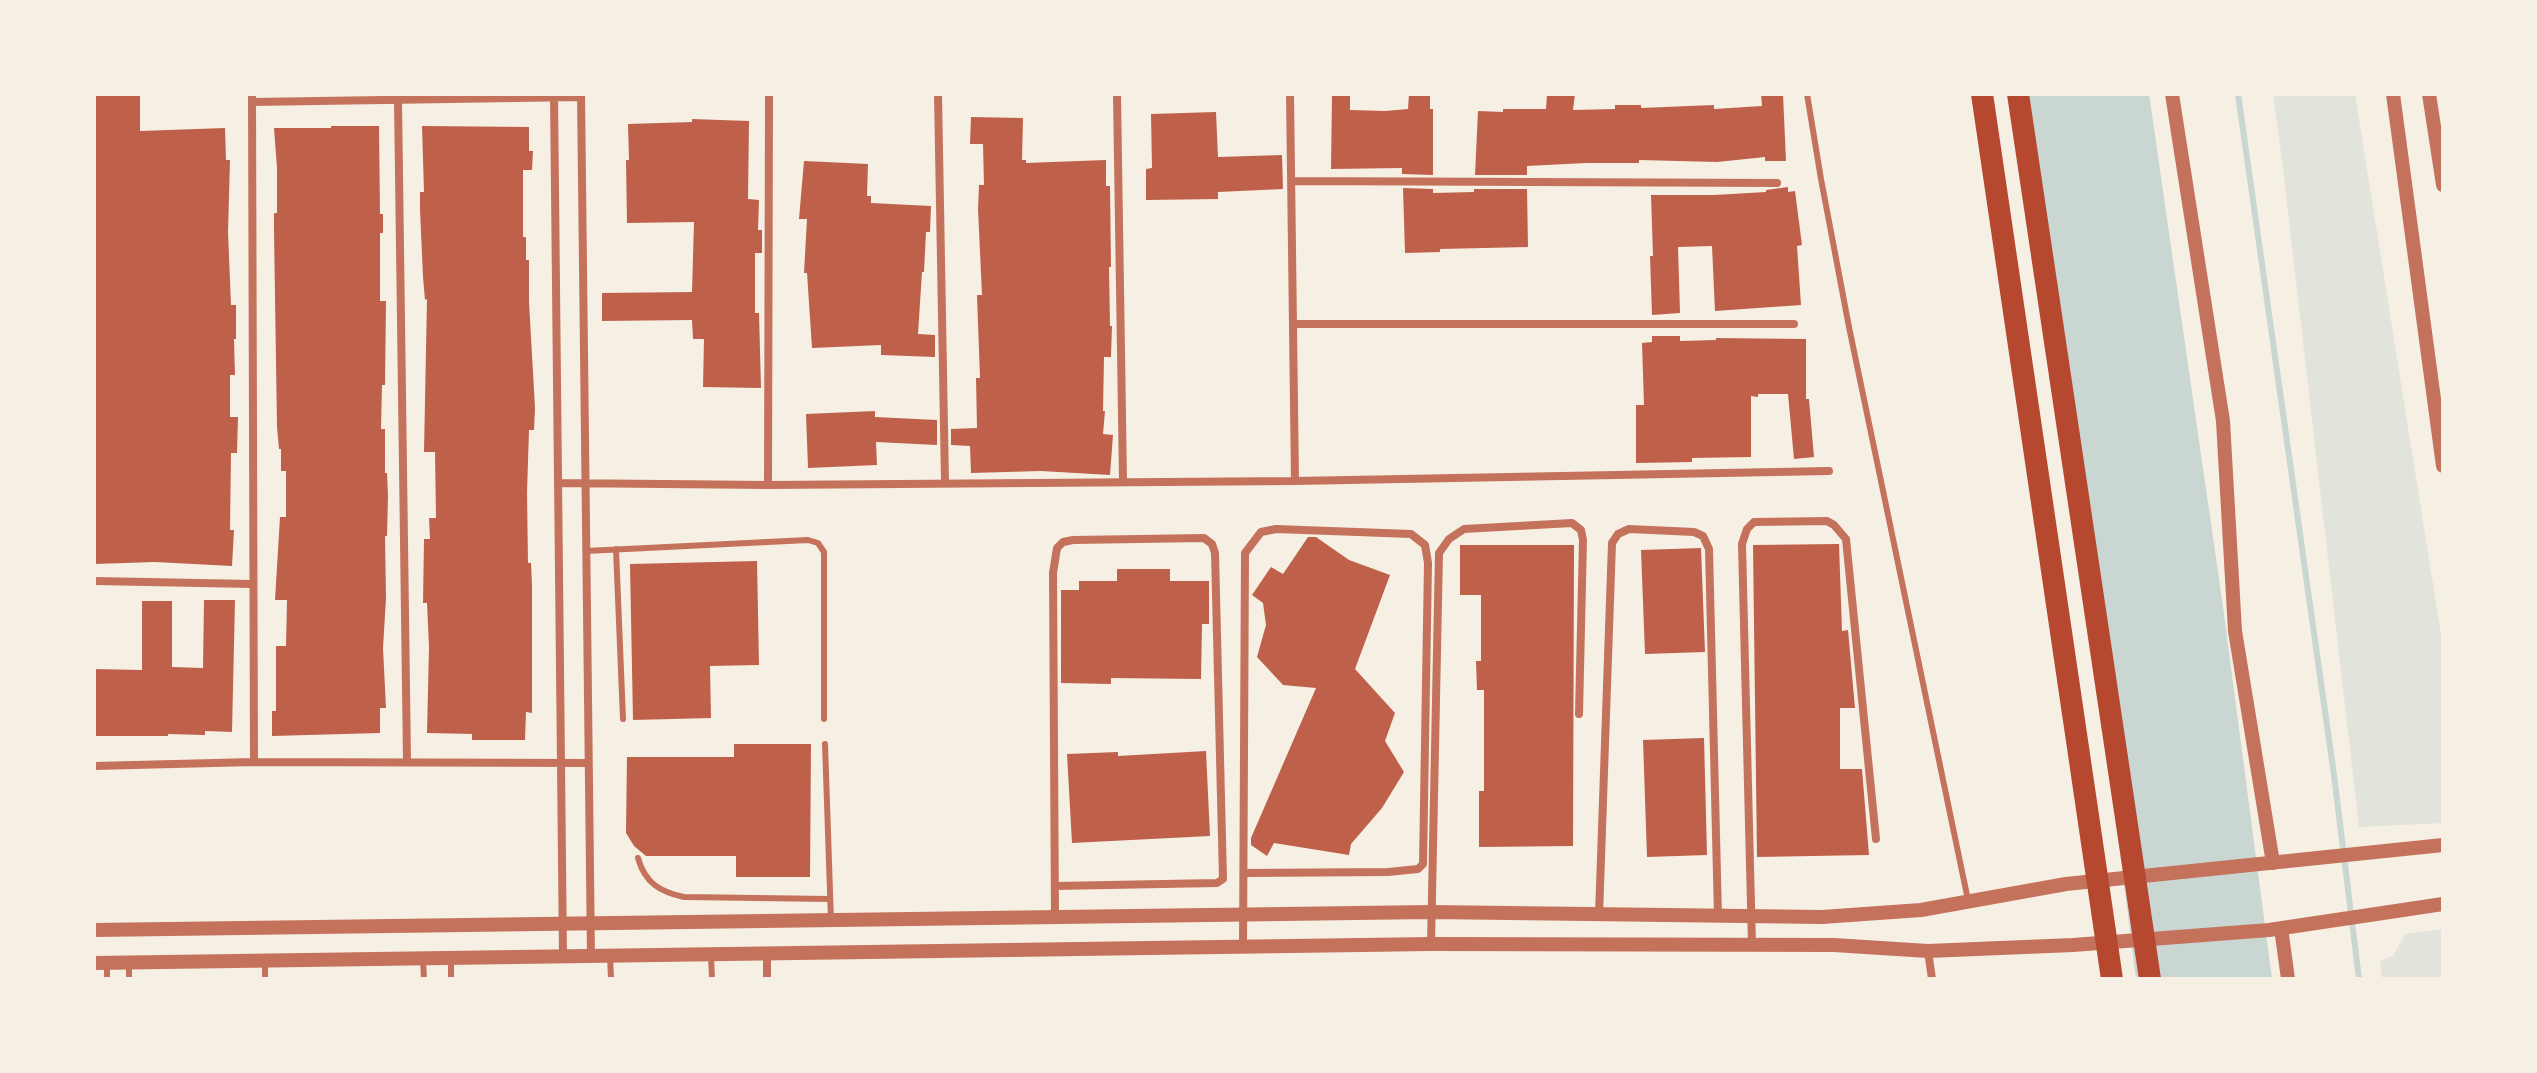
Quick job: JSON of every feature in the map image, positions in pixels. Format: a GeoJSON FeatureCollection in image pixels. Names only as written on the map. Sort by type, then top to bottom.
{"type":"FeatureCollection","features":[{"type":"Feature","properties":{"kind":"highway"},"geometry":{"type":"LineString","coordinates":[[1982,94],[2112,979]]}},
{"type":"Feature","properties":{"kind":"highway"},"geometry":{"type":"LineString","coordinates":[[2018,94],[2150,979]]}},
{"type":"Feature","properties":{"kind":"street"},"geometry":{"type":"LineString","coordinates":[[768,485],[769,94]]}},
{"type":"Feature","properties":{"kind":"street"},"geometry":{"type":"LineString","coordinates":[[938,94],[945,482]]}},
{"type":"Feature","properties":{"kind":"street"},"geometry":{"type":"LineString","coordinates":[[1117,94],[1123,481]]}},
{"type":"Feature","properties":{"kind":"street"},"geometry":{"type":"LineString","coordinates":[[1290,94],[1295,481]]}},
{"type":"Feature","properties":{"kind":"street"},"geometry":{"type":"LineString","coordinates":[[2172,94],[2223,421],[2235,631],[2270,863]]}},
{"type":"Feature","properties":{"kind":"street"},"geometry":{"type":"LineString","coordinates":[[2393,94],[2443,466]]}},
{"type":"Feature","properties":{"kind":"street"},"geometry":{"type":"LineString","coordinates":[[2429,94],[2443,185]]}},
{"type":"Feature","properties":{"kind":"street"},"geometry":{"type":"LineString","coordinates":[[554,96],[563,956]]}},
{"type":"Feature","properties":{"kind":"street"},"geometry":{"type":"LineString","coordinates":[[254,762],[252,98],[398,100],[581,96],[591,956]]}},
{"type":"Feature","properties":{"kind":"street"},"geometry":{"type":"LineString","coordinates":[[398,100],[407,761]]}},
{"type":"Feature","properties":{"kind":"street"},"geometry":{"type":"LineString","coordinates":[[1291,181],[1777,183]]}},
{"type":"Feature","properties":{"kind":"street"},"geometry":{"type":"LineString","coordinates":[[1293,324],[1794,324]]}},
{"type":"Feature","properties":{"kind":"street"},"geometry":{"type":"LineString","coordinates":[[558,483],[768,485],[1295,481],[1829,471]]}},
{"type":"Feature","properties":{"kind":"street"},"geometry":{"type":"LineString","coordinates":[[1752,945],[1742,544],[1747,529],[1754,522],[1827,521],[1846,539],[1876,839]]}},
{"type":"Feature","properties":{"kind":"street"},"geometry":{"type":"LineString","coordinates":[[1431,944],[1439,553],[1449,539],[1464,529],[1572,523],[1581,530],[1579,714]]}},
{"type":"Feature","properties":{"kind":"street"},"geometry":{"type":"LineString","coordinates":[[1243,947],[1245,553],[1261,532],[1276,529],[1411,534],[1425,545],[1428,563],[1423,864],[1418,869],[1388,872],[1244,873]]}},
{"type":"Feature","properties":{"kind":"street"},"geometry":{"type":"LineString","coordinates":[[1599,915],[1612,543],[1618,534],[1629,529],[1694,532],[1703,536],[1709,549],[1718,916]]}},
{"type":"Feature","properties":{"kind":"street"},"geometry":{"type":"LineString","coordinates":[[1055,886],[1217,883],[1223,879],[1215,553],[1212,544],[1204,538],[1073,540],[1063,542],[1057,548],[1053,573],[1055,918]]}},
{"type":"Feature","properties":{"kind":"street"},"geometry":{"type":"LineString","coordinates":[[94,581],[252,584]]}},
{"type":"Feature","properties":{"kind":"street"},"geometry":{"type":"LineString","coordinates":[[94,766],[407,761],[588,763]]}},
{"type":"Feature","properties":{"kind":"street"},"geometry":{"type":"LineString","coordinates":[[94,930],[1431,912],[1822,917],[1921,910],[2066,884],[2442,845]]}},
{"type":"Feature","properties":{"kind":"street"},"geometry":{"type":"LineString","coordinates":[[100,963],[1431,944],[1834,945],[1928,951],[2073,945],[2275,929],[2443,904]]}},
{"type":"Feature","properties":{"kind":"street"},"geometry":{"type":"LineString","coordinates":[[1101,917],[1105,947]]}},
{"type":"Feature","properties":{"kind":"street"},"geometry":{"type":"LineString","coordinates":[[2275,929],[2288,979]]}},
{"type":"Feature","properties":{"kind":"street"},"geometry":{"type":"LineString","coordinates":[[1928,951],[1932,979]]}},
{"type":"Feature","properties":{"kind":"street"},"geometry":{"type":"LineString","coordinates":[[767,953],[767,979]]}},
{"type":"Feature","properties":{"kind":"lane"},"geometry":{"type":"LineString","coordinates":[[1807,94],[1849,327],[1969,903]]}},
{"type":"Feature","properties":{"kind":"lane"},"geometry":{"type":"LineString","coordinates":[[586,551],[808,540],[818,543],[824,552],[824,719]]}},
{"type":"Feature","properties":{"kind":"lane"},"geometry":{"type":"LineString","coordinates":[[616,549],[623,719]]}},
{"type":"Feature","properties":{"kind":"lane"},"geometry":{"type":"LineString","coordinates":[[825,744],[831,921]]}},
{"type":"Feature","properties":{"kind":"lane"},"geometry":{"type":"LineString","coordinates":[[638,858],[647,880],[666,893],[675,895],[830,899]]}},
{"type":"Feature","properties":{"kind":"lane"},"geometry":{"type":"LineString","coordinates":[[711,954],[712,979]]}},
{"type":"Feature","properties":{"kind":"lane"},"geometry":{"type":"LineString","coordinates":[[610,955],[611,979]]}},
{"type":"Feature","properties":{"kind":"lane"},"geometry":{"type":"LineString","coordinates":[[451,958],[451,979]]}},
{"type":"Feature","properties":{"kind":"lane"},"geometry":{"type":"LineString","coordinates":[[423,959],[424,979]]}},
{"type":"Feature","properties":{"kind":"lane"},"geometry":{"type":"LineString","coordinates":[[265,961],[265,979]]}},
{"type":"Feature","properties":{"kind":"lane"},"geometry":{"type":"LineString","coordinates":[[129,962],[129,979]]}},
{"type":"Feature","properties":{"kind":"lane"},"geometry":{"type":"LineString","coordinates":[[100,963],[107,979]]}},
{"type":"Feature","properties":{"kind":"shaded area"},"geometry":{"type":"Polygon","coordinates":[[[2012,94],[2149,94],[2223,607],[2272,979],[2136,979],[2102,708],[2012,94]]]}},
{"type":"Feature","properties":{"kind":"shaded area"},"geometry":{"type":"Polygon","coordinates":[[[2273,94],[2355,94],[2443,647],[2443,823],[2359,827],[2273,94]]]}},
{"type":"Feature","properties":{"kind":"shaded area"},"geometry":{"type":"Polygon","coordinates":[[[2443,929],[2443,979],[2382,979],[2380,961],[2393,956],[2405,934],[2443,929]]]}},
{"type":"Feature","properties":{"kind":"building"},"geometry":{"type":"Polygon","coordinates":[[[94,94],[140,94],[140,131],[225,128],[226,160],[230,160],[228,232],[231,305],[236,305],[235,375],[230,375],[230,417],[238,417],[237,453],[231,453],[232,566],[155,562],[94,564],[94,94]]]}},
{"type":"Feature","properties":{"kind":"building"},"geometry":{"type":"Polygon","coordinates":[[[1332,94],[1350,94],[1350,110],[1385,111],[1408,109],[1409,94],[1430,94],[1430,109],[1433,109],[1433,175],[1402,174],[1402,168],[1331,169],[1332,94]]]}},
{"type":"Feature","properties":{"kind":"building"},"geometry":{"type":"Polygon","coordinates":[[[1547,94],[1575,94],[1573,110],[1615,109],[1615,105],[1641,105],[1641,108],[1714,105],[1714,109],[1762,106],[1761,94],[1783,94],[1786,161],[1765,161],[1765,157],[1717,162],[1639,160],[1639,163],[1527,166],[1527,175],[1475,175],[1478,111],[1546,109],[1547,94]]]}},
{"type":"Feature","properties":{"kind":"building"},"geometry":{"type":"Polygon","coordinates":[[[1216,112],[1218,157],[1282,155],[1283,189],[1218,192],[1218,199],[1146,200],[1146,169],[1152,168],[1151,114],[1216,112]]]}},
{"type":"Feature","properties":{"kind":"building"},"geometry":{"type":"Polygon","coordinates":[[[971,117],[1023,118],[1022,160],[1026,163],[1106,160],[1106,186],[1110,186],[1112,326],[1111,357],[1104,357],[1103,434],[1113,435],[1110,475],[1041,471],[971,473],[970,446],[951,445],[951,429],[977,428],[976,378],[980,378],[977,295],[982,295],[978,209],[979,185],[984,185],[983,144],[970,144],[971,117]]]}},
{"type":"Feature","properties":{"kind":"building"},"geometry":{"type":"Polygon","coordinates":[[[692,119],[749,121],[748,199],[759,200],[758,230],[762,230],[762,253],[755,253],[755,313],[759,313],[761,388],[703,387],[704,339],[693,339],[692,320],[602,321],[602,293],[692,292],[694,222],[627,223],[626,160],[629,160],[628,124],[692,122],[692,119]]]}},
{"type":"Feature","properties":{"kind":"building"},"geometry":{"type":"Polygon","coordinates":[[[379,126],[380,214],[383,214],[380,301],[386,301],[381,429],[385,429],[388,496],[383,648],[386,708],[380,708],[380,733],[272,736],[272,711],[276,711],[276,646],[286,646],[287,600],[275,600],[280,517],[286,517],[286,471],[281,471],[277,427],[274,213],[277,213],[277,168],[274,128],[379,126]]]}},
{"type":"Feature","properties":{"kind":"building"},"geometry":{"type":"Polygon","coordinates":[[[422,126],[529,127],[532,170],[523,170],[523,237],[526,237],[526,260],[529,260],[535,408],[534,430],[529,430],[527,493],[528,563],[531,563],[532,585],[532,713],[526,712],[525,740],[472,740],[472,734],[427,733],[429,647],[427,603],[423,603],[424,539],[430,539],[429,518],[436,518],[435,452],[424,452],[427,299],[420,210],[420,192],[424,192],[422,126]]]}},
{"type":"Feature","properties":{"kind":"building"},"geometry":{"type":"Polygon","coordinates":[[[804,161],[868,164],[867,196],[871,196],[871,203],[931,206],[918,334],[935,335],[935,357],[881,355],[881,345],[812,348],[807,273],[804,273],[807,219],[799,219],[804,161]]]}},
{"type":"Feature","properties":{"kind":"building"},"geometry":{"type":"Polygon","coordinates":[[[1788,187],[1788,192],[1795,191],[1802,245],[1797,246],[1801,305],[1715,311],[1712,246],[1678,247],[1680,313],[1652,315],[1651,195],[1766,192],[1788,187]]]}},
{"type":"Feature","properties":{"kind":"building"},"geometry":{"type":"Polygon","coordinates":[[[1403,188],[1433,189],[1433,193],[1527,189],[1528,247],[1405,253],[1403,188]]]}},
{"type":"Feature","properties":{"kind":"building"},"geometry":{"type":"Polygon","coordinates":[[[1652,336],[1680,336],[1680,341],[1716,338],[1806,339],[1806,399],[1809,399],[1814,457],[1794,459],[1788,394],[1758,394],[1758,397],[1751,396],[1751,457],[1636,463],[1636,405],[1644,405],[1642,343],[1652,342],[1652,336]]]}},
{"type":"Feature","properties":{"kind":"building"},"geometry":{"type":"Polygon","coordinates":[[[875,411],[875,417],[937,420],[937,445],[876,442],[877,465],[808,468],[806,414],[875,411]]]}},
{"type":"Feature","properties":{"kind":"building"},"geometry":{"type":"Polygon","coordinates":[[[1308,537],[1316,537],[1349,560],[1390,575],[1355,669],[1395,713],[1385,741],[1404,772],[1382,808],[1351,844],[1349,855],[1274,843],[1267,856],[1251,845],[1251,838],[1316,688],[1283,685],[1257,657],[1266,625],[1263,603],[1252,595],[1271,567],[1283,574],[1308,537]]]}},
{"type":"Feature","properties":{"kind":"building"},"geometry":{"type":"Polygon","coordinates":[[[1839,544],[1842,631],[1848,630],[1855,708],[1840,708],[1840,769],[1862,769],[1869,855],[1757,857],[1753,545],[1839,544]]]}},
{"type":"Feature","properties":{"kind":"building"},"geometry":{"type":"Polygon","coordinates":[[[1460,545],[1574,545],[1573,846],[1479,847],[1479,791],[1484,791],[1484,690],[1477,690],[1476,661],[1481,661],[1481,595],[1460,595],[1460,545]]]}},
{"type":"Feature","properties":{"kind":"building"},"geometry":{"type":"Polygon","coordinates":[[[1701,548],[1705,652],[1645,654],[1641,550],[1701,548]]]}},
{"type":"Feature","properties":{"kind":"building"},"geometry":{"type":"Polygon","coordinates":[[[757,561],[759,665],[710,666],[711,718],[633,720],[630,564],[757,561]]]}},
{"type":"Feature","properties":{"kind":"building"},"geometry":{"type":"Polygon","coordinates":[[[1117,569],[1170,569],[1170,581],[1209,581],[1209,624],[1202,624],[1201,679],[1111,678],[1111,684],[1061,683],[1061,590],[1079,590],[1079,581],[1117,581],[1117,569]]]}},
{"type":"Feature","properties":{"kind":"building"},"geometry":{"type":"Polygon","coordinates":[[[204,600],[235,600],[232,732],[94,736],[94,669],[142,670],[142,601],[172,601],[172,667],[203,668],[204,600]]]}},
{"type":"Feature","properties":{"kind":"building"},"geometry":{"type":"Polygon","coordinates":[[[1704,738],[1707,855],[1647,857],[1643,740],[1704,738]]]}},
{"type":"Feature","properties":{"kind":"building"},"geometry":{"type":"Polygon","coordinates":[[[734,744],[811,744],[810,877],[736,877],[736,856],[646,856],[634,846],[626,833],[627,757],[734,757],[734,744]]]}},
{"type":"Feature","properties":{"kind":"building"},"geometry":{"type":"Polygon","coordinates":[[[1206,751],[1210,836],[1072,843],[1067,754],[1118,752],[1118,756],[1206,751]]]}},
{"type":"Feature","properties":{"kind":"waterway"},"geometry":{"type":"LineString","coordinates":[[2238,94],[2334,775],[2359,979]]}}]}
